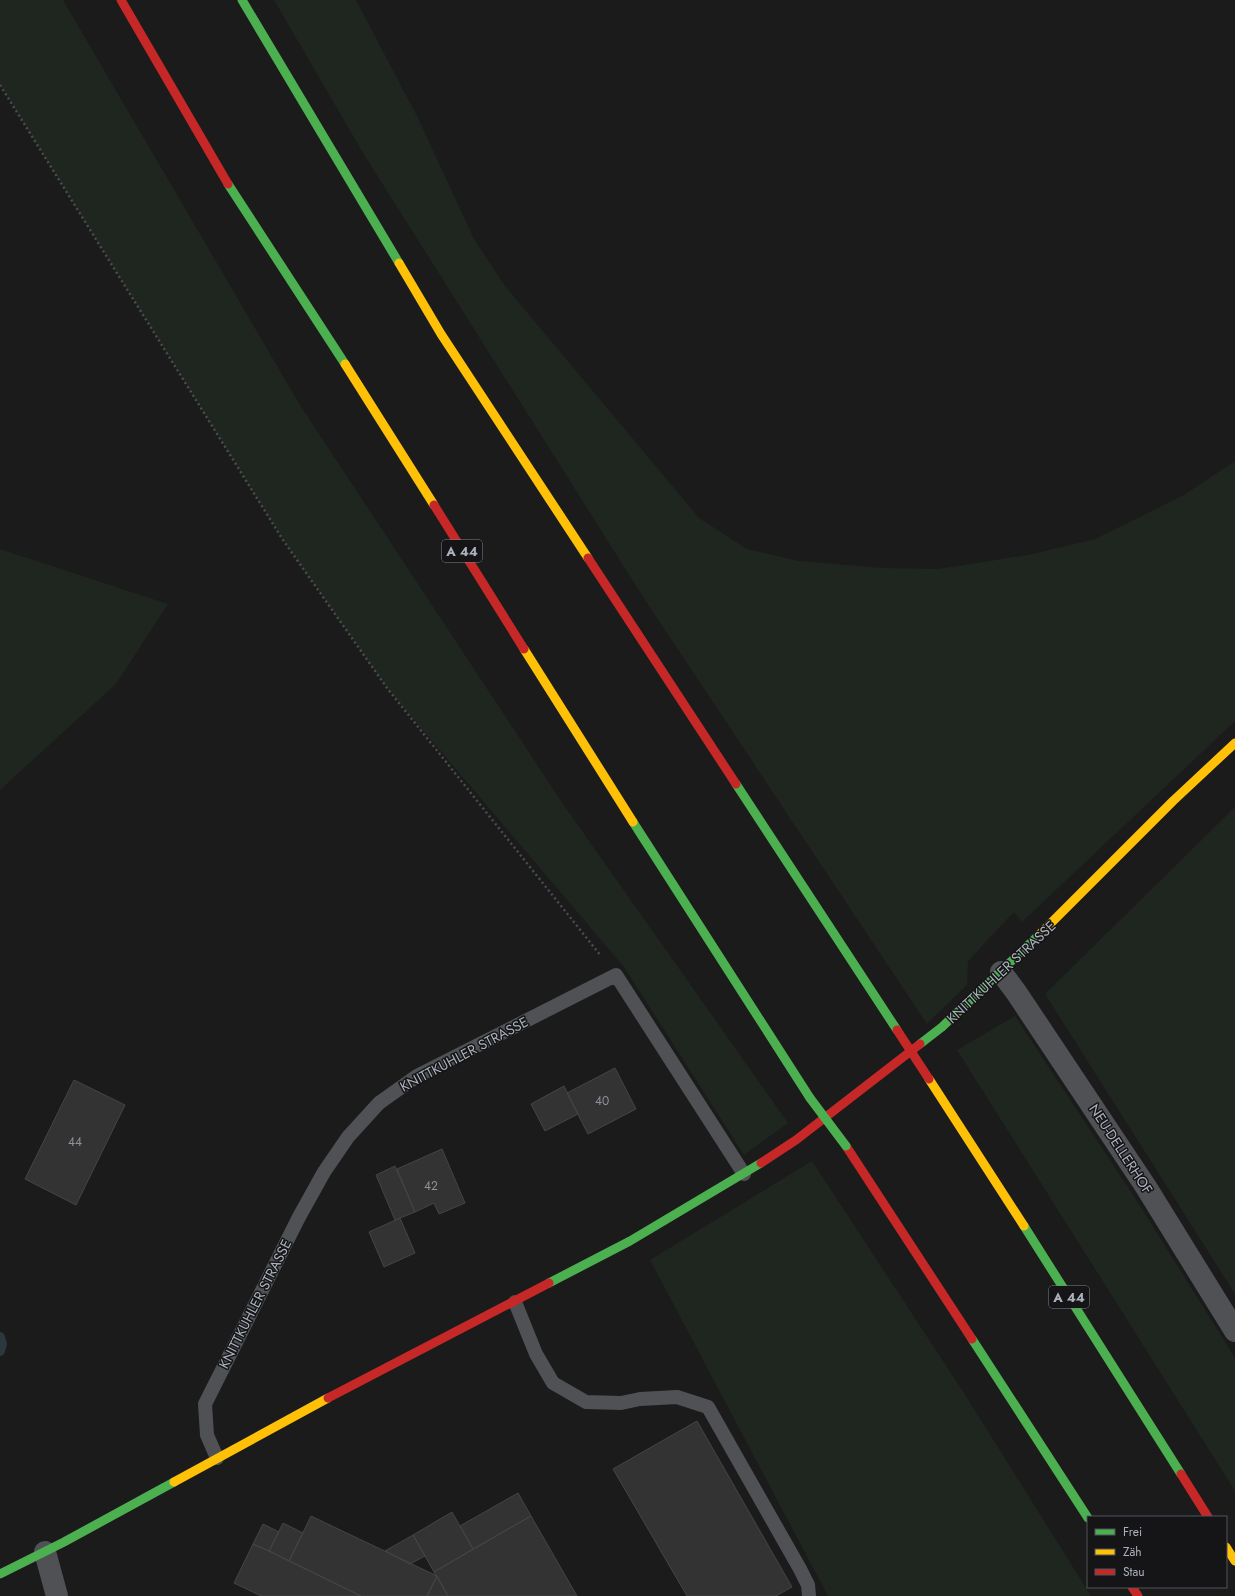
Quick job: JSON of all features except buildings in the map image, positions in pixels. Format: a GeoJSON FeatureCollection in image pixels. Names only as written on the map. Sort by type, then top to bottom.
{"type":"FeatureCollection","features":[{"type":"Feature","properties":{"kind":"main road","name":"A 44"},"geometry":{"type":"LineString","coordinates":[[121,0],[231,189],[363,392],[590,756],[810,1098],[846,1146],[1087,1516]]}},
{"type":"Feature","properties":{"kind":"main road","name":"A 44"},"geometry":{"type":"LineString","coordinates":[[242,0],[441,334],[929,1079],[1127,1387],[1207,1516]]}},
{"type":"Feature","properties":{"kind":"main road","name":"KNITTKUHLER STRASSE"},"geometry":{"type":"LineString","coordinates":[[0,1574],[44,1552],[332,1396],[630,1241],[744,1174],[796,1140],[942,1027],[1073,903],[1173,801],[1235,743]]}},
{"type":"Feature","properties":{"kind":"main road"},"geometry":{"type":"LineString","coordinates":[[1227,1548],[1235,1561]]}},
{"type":"Feature","properties":{"kind":"street","name":"NEU-DELLERHOF"},"geometry":{"type":"LineString","coordinates":[[1000,972],[1016,992],[1146,1187],[1235,1331]]}},
{"type":"Feature","properties":{"kind":"street"},"geometry":{"type":"LineString","coordinates":[[44,1552],[57,1596]]}},
{"type":"Feature","properties":{"kind":"lane"},"geometry":{"type":"LineString","coordinates":[[616,975],[744,1174]]}},
{"type":"Feature","properties":{"kind":"lane","name":"KNITTKUHLER STRASSE"},"geometry":{"type":"LineString","coordinates":[[217,1458],[206,1435],[206,1404],[299,1217],[324,1172],[348,1137],[379,1103],[417,1076],[616,975]]}},
{"type":"Feature","properties":{"kind":"lane"},"geometry":{"type":"LineString","coordinates":[[515,1302],[536,1354],[553,1383],[586,1402],[621,1403],[640,1399],[678,1397],[708,1406],[800,1568],[808,1586],[809,1596]]}},
{"type":"Feature","properties":{"kind":"path"},"geometry":{"type":"LineString","coordinates":[[0,85],[283,540],[387,688],[616,975]]}},
{"type":"Feature","properties":{"kind":"shaded area"},"geometry":{"type":"Polygon","coordinates":[[[0,0],[63,0],[300,405],[563,804],[788,1123],[744,1155],[624,967],[387,688],[283,540],[0,85],[0,0]]]}},
{"type":"Feature","properties":{"kind":"shaded area"},"geometry":{"type":"Polygon","coordinates":[[[274,0],[356,0],[418,118],[474,239],[505,286],[699,518],[747,549],[799,561],[881,568],[938,569],[1028,555],[1095,539],[1184,495],[1235,461],[1235,721],[1022,922],[1014,912],[968,961],[967,985],[927,1024],[645,600],[363,153],[274,0]]]}},
{"type":"Feature","properties":{"kind":"shaded area"},"geometry":{"type":"Polygon","coordinates":[[[0,549],[168,604],[116,684],[0,790],[0,549]]]}},
{"type":"Feature","properties":{"kind":"shaded area"},"geometry":{"type":"Polygon","coordinates":[[[1235,807],[1235,1294],[1045,994],[1235,807]]]}},
{"type":"Feature","properties":{"kind":"shaded area"},"geometry":{"type":"Polygon","coordinates":[[[1015,1016],[1135,1198],[1235,1358],[1235,1491],[957,1050],[1015,1016]]]}},
{"type":"Feature","properties":{"kind":"shaded area"},"geometry":{"type":"Polygon","coordinates":[[[812,1161],[964,1393],[1091,1596],[828,1596],[650,1260],[812,1161]]]}},
{"type":"Feature","properties":{"kind":"waterway"},"geometry":{"type":"LineString","coordinates":[[0,1337],[2,1344],[0,1351]]}},
{"type":"Feature","properties":{"kind":"traffic: fast"},"geometry":{"type":"LineString","coordinates":[[242,0],[399,263]]}},
{"type":"Feature","properties":{"kind":"traffic: fast"},"geometry":{"type":"LineString","coordinates":[[228,184],[345,364]]}},
{"type":"Feature","properties":{"kind":"traffic: fast"},"geometry":{"type":"LineString","coordinates":[[736,784],[897,1030]]}},
{"type":"Feature","properties":{"kind":"traffic: fast"},"geometry":{"type":"LineString","coordinates":[[633,822],[810,1098]]}},
{"type":"Feature","properties":{"kind":"traffic: fast"},"geometry":{"type":"LineString","coordinates":[[920,1044],[942,1027],[1040,934]]}},
{"type":"Feature","properties":{"kind":"traffic: fast"},"geometry":{"type":"LineString","coordinates":[[810,1098],[846,1146]]}},
{"type":"Feature","properties":{"kind":"traffic: fast"},"geometry":{"type":"LineString","coordinates":[[549,1283],[630,1241],[761,1163]]}},
{"type":"Feature","properties":{"kind":"traffic: fast"},"geometry":{"type":"LineString","coordinates":[[1024,1226],[1181,1474]]}},
{"type":"Feature","properties":{"kind":"traffic: fast"},"geometry":{"type":"LineString","coordinates":[[972,1339],[1087,1516]]}},
{"type":"Feature","properties":{"kind":"traffic: fast"},"geometry":{"type":"LineString","coordinates":[[0,1574],[64,1542],[174,1482]]}},
{"type":"Feature","properties":{"kind":"traffic: slow"},"geometry":{"type":"LineString","coordinates":[[399,263],[441,334],[588,558]]}},
{"type":"Feature","properties":{"kind":"traffic: slow"},"geometry":{"type":"LineString","coordinates":[[345,364],[434,505]]}},
{"type":"Feature","properties":{"kind":"traffic: slow"},"geometry":{"type":"LineString","coordinates":[[524,649],[633,822]]}},
{"type":"Feature","properties":{"kind":"traffic: slow"},"geometry":{"type":"LineString","coordinates":[[1040,934],[1173,801],[1235,743]]}},
{"type":"Feature","properties":{"kind":"traffic: slow"},"geometry":{"type":"LineString","coordinates":[[929,1079],[1024,1226]]}},
{"type":"Feature","properties":{"kind":"traffic: slow"},"geometry":{"type":"LineString","coordinates":[[174,1482],[328,1398]]}},
{"type":"Feature","properties":{"kind":"traffic: slow"},"geometry":{"type":"LineString","coordinates":[[1227,1549],[1235,1561]]}},
{"type":"Feature","properties":{"kind":"traffic: jam"},"geometry":{"type":"LineString","coordinates":[[121,0],[228,184]]}},
{"type":"Feature","properties":{"kind":"traffic: jam"},"geometry":{"type":"LineString","coordinates":[[434,505],[524,649]]}},
{"type":"Feature","properties":{"kind":"traffic: jam"},"geometry":{"type":"LineString","coordinates":[[588,558],[736,784]]}},
{"type":"Feature","properties":{"kind":"traffic: jam"},"geometry":{"type":"LineString","coordinates":[[897,1030],[929,1079]]}},
{"type":"Feature","properties":{"kind":"traffic: jam"},"geometry":{"type":"LineString","coordinates":[[761,1163],[796,1140],[920,1044]]}},
{"type":"Feature","properties":{"kind":"traffic: jam"},"geometry":{"type":"LineString","coordinates":[[846,1146],[972,1339]]}},
{"type":"Feature","properties":{"kind":"traffic: jam"},"geometry":{"type":"LineString","coordinates":[[328,1398],[549,1283]]}},
{"type":"Feature","properties":{"kind":"traffic: jam"},"geometry":{"type":"LineString","coordinates":[[1181,1474],[1207,1516]]}},
{"type":"Feature","properties":{"kind":"traffic: jam"},"geometry":{"type":"LineString","coordinates":[[1133,1588],[1138,1596]]}}]}
